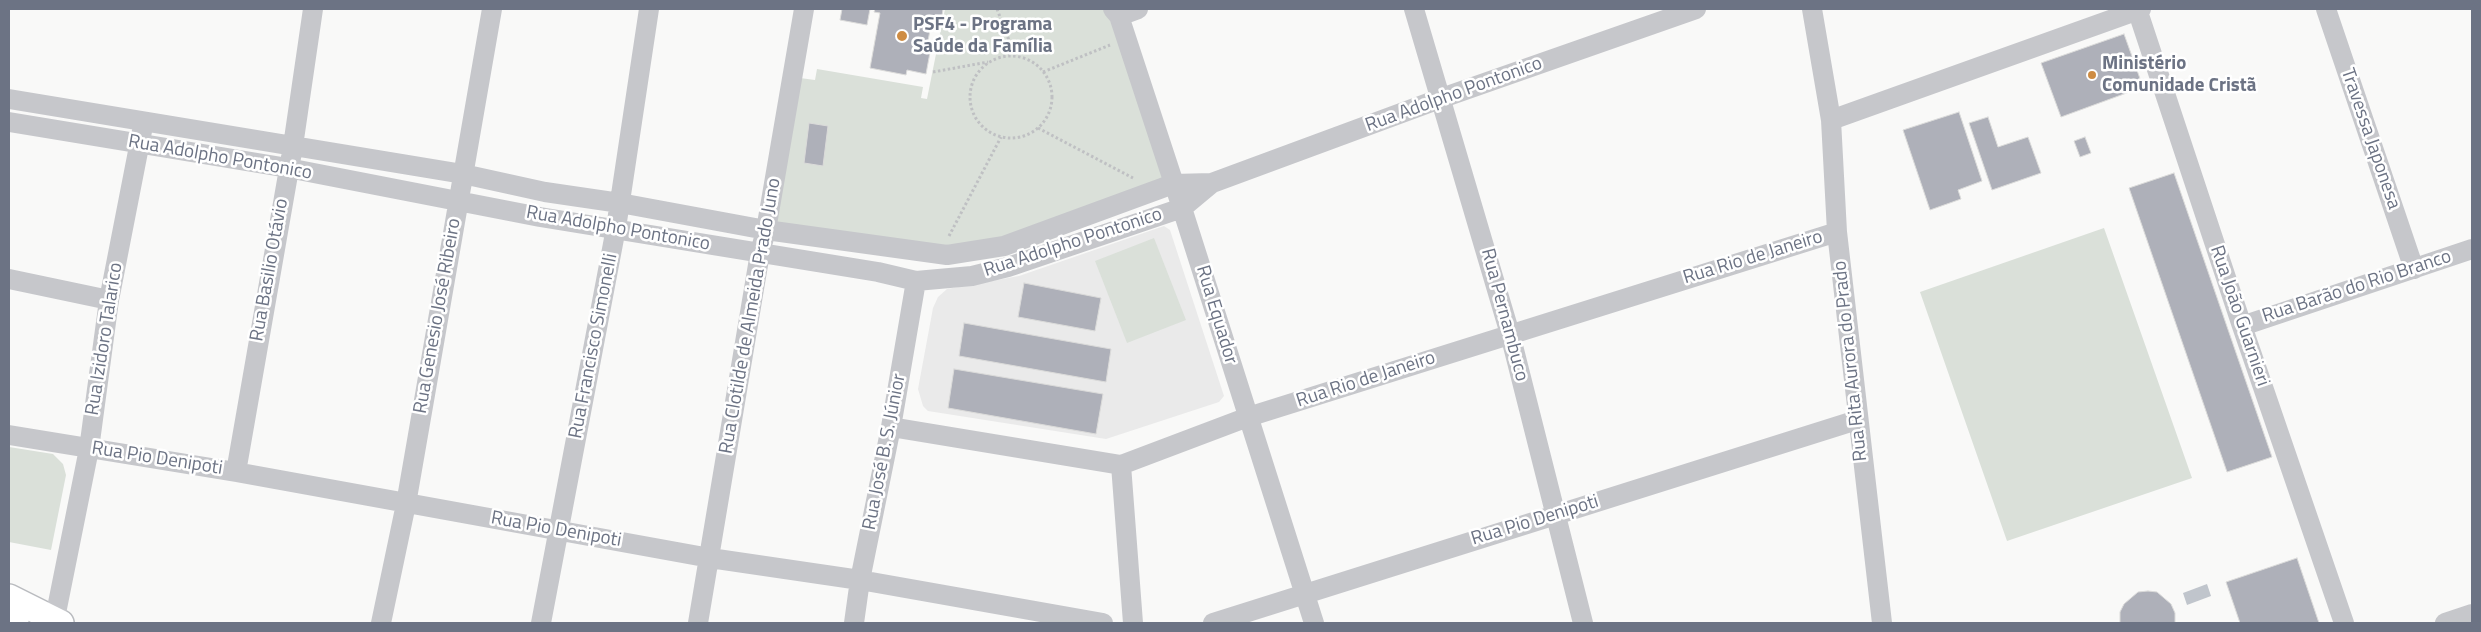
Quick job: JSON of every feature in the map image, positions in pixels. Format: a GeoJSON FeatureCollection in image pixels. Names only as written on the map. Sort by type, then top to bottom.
{"type":"FeatureCollection","features":[{"type":"Feature","properties":{"kind":"main road"},"geometry":{"type":"LineString","coordinates":[[9,597],[57,622]]}},
{"type":"Feature","properties":{"kind":"main road"},"geometry":{"type":"LineString","coordinates":[[9,620],[16,623]]}},
{"type":"Feature","properties":{"kind":"street","name":"Rua Basilio Otávio"},"geometry":{"type":"LineString","coordinates":[[236,472],[293,146],[313,9]]}},
{"type":"Feature","properties":{"kind":"street","name":"Rua Genesio José Ribeiro"},"geometry":{"type":"LineString","coordinates":[[381,623],[406,504],[492,9]]}},
{"type":"Feature","properties":{"kind":"street","name":"Rua Francisco Simonelli"},"geometry":{"type":"LineString","coordinates":[[541,623],[616,228],[649,9]]}},
{"type":"Feature","properties":{"kind":"street","name":"Rua Clotilde de Almeida Prado Juno"},"geometry":{"type":"LineString","coordinates":[[698,623],[760,253],[766,230],[804,9]]}},
{"type":"Feature","properties":{"kind":"street"},"geometry":{"type":"LineString","coordinates":[[1116,12],[1138,9]]}},
{"type":"Feature","properties":{"kind":"street","name":"Rua Pernambuco"},"geometry":{"type":"LineString","coordinates":[[1414,9],[1442,98],[1510,334],[1583,623]]}},
{"type":"Feature","properties":{"kind":"street","name":"Rua Adolpho Pontonico"},"geometry":{"type":"LineString","coordinates":[[9,99],[463,174],[545,192],[620,203],[766,230],[947,256],[974,253],[1004,246],[1173,184],[1212,183],[1442,98],[1696,9]]}},
{"type":"Feature","properties":{"kind":"street","name":"Rua Rita Aurora do Prado"},"geometry":{"type":"LineString","coordinates":[[1812,9],[1831,120],[1837,232],[1857,420],[1882,623]]}},
{"type":"Feature","properties":{"kind":"street"},"geometry":{"type":"LineString","coordinates":[[1831,120],[2138,9]]}},
{"type":"Feature","properties":{"kind":"street","name":"Rua João Guarnieri"},"geometry":{"type":"LineString","coordinates":[[2138,9],[2242,326],[2344,623]]}},
{"type":"Feature","properties":{"kind":"street","name":"Travessa Japonesa"},"geometry":{"type":"LineString","coordinates":[[2326,9],[2414,269]]}},
{"type":"Feature","properties":{"kind":"street","name":"Rua Equador"},"geometry":{"type":"LineString","coordinates":[[1116,12],[1182,208],[1314,623]]}},
{"type":"Feature","properties":{"kind":"street","name":"Rua Izidoro Talarico"},"geometry":{"type":"LineString","coordinates":[[57,622],[89,449],[109,300],[143,121]]}},
{"type":"Feature","properties":{"kind":"street","name":"Rua Adolpho Pontonico"},"geometry":{"type":"LineString","coordinates":[[9,122],[288,168],[540,217],[878,272],[916,281],[972,276],[1008,267],[1182,208],[1212,183]]}},
{"type":"Feature","properties":{"kind":"street"},"geometry":{"type":"LineString","coordinates":[[540,217],[545,192]]}},
{"type":"Feature","properties":{"kind":"street","name":"Rua Rio de Janeiro"},"geometry":{"type":"LineString","coordinates":[[1121,465],[1248,417],[1837,232]]}},
{"type":"Feature","properties":{"kind":"street","name":"Rua Barão do Rio Branco"},"geometry":{"type":"LineString","coordinates":[[2242,326],[2472,249]]}},
{"type":"Feature","properties":{"kind":"street"},"geometry":{"type":"LineString","coordinates":[[9,279],[109,300]]}},
{"type":"Feature","properties":{"kind":"street","name":"Rua José B. S. Júnior"},"geometry":{"type":"LineString","coordinates":[[854,623],[860,580],[891,427],[916,281]]}},
{"type":"Feature","properties":{"kind":"street","name":"Rua Pio Denipoti"},"geometry":{"type":"LineString","coordinates":[[1213,623],[1857,420]]}},
{"type":"Feature","properties":{"kind":"street"},"geometry":{"type":"LineString","coordinates":[[891,427],[1121,465],[1133,623]]}},
{"type":"Feature","properties":{"kind":"street","name":"Rua Pio Denipoti"},"geometry":{"type":"LineString","coordinates":[[9,435],[236,472],[710,558],[860,580],[1104,623]]}},
{"type":"Feature","properties":{"kind":"street"},"geometry":{"type":"LineString","coordinates":[[2445,623],[2472,614]]}},
{"type":"Feature","properties":{"kind":"path"},"geometry":{"type":"LineString","coordinates":[[997,9],[1015,56]]}},
{"type":"Feature","properties":{"kind":"path"},"geometry":{"type":"LineString","coordinates":[[1043,72],[1118,41]]}},
{"type":"Feature","properties":{"kind":"path"},"geometry":{"type":"LineString","coordinates":[[933,72],[988,62],[1001,56],[1015,56],[1028,59],[1043,72],[1048,79],[1052,92],[1052,106],[1038,128],[1020,136],[1000,137],[988,131],[979,122],[972,111],[969,98],[971,84],[978,71],[988,62]]}},
{"type":"Feature","properties":{"kind":"path"},"geometry":{"type":"LineString","coordinates":[[1038,128],[1142,183]]}},
{"type":"Feature","properties":{"kind":"path"},"geometry":{"type":"LineString","coordinates":[[948,239],[1000,137]]}},
{"type":"Feature","properties":{"kind":"shaded area"},"geometry":{"type":"Polygon","coordinates":[[[945,9],[1103,9],[1108,13],[1165,186],[996,240],[930,247],[775,224],[800,78],[815,80],[817,69],[923,87],[921,98],[927,99],[945,9]]]}},
{"type":"Feature","properties":{"kind":"shaded area"},"geometry":{"type":"Polygon","coordinates":[[[1164,226],[1170,230],[1224,396],[1219,402],[1106,439],[928,411],[923,406],[918,389],[933,308],[938,297],[947,289],[1019,276],[1164,226]]]}},
{"type":"Feature","properties":{"kind":"shaded area"},"geometry":{"type":"Polygon","coordinates":[[[2104,228],[2192,478],[2007,541],[1920,292],[2104,228]]]}},
{"type":"Feature","properties":{"kind":"shaded area"},"geometry":{"type":"Polygon","coordinates":[[[1154,238],[1186,320],[1127,343],[1095,261],[1154,238]]]}},
{"type":"Feature","properties":{"kind":"shaded area"},"geometry":{"type":"Polygon","coordinates":[[[9,447],[53,454],[63,464],[66,475],[51,550],[9,542],[9,447]]]}},
{"type":"Feature","properties":{"kind":"shaded area"},"geometry":{"type":"Polygon","coordinates":[[[2207,584],[2211,596],[2187,605],[2183,593],[2207,584]]]}},
{"type":"Feature","properties":{"kind":"building"},"geometry":{"type":"Polygon","coordinates":[[[842,9],[870,9],[867,25],[840,20],[842,9]]]}},
{"type":"Feature","properties":{"kind":"building","name":"PSF4 - Programa Saúde da Família"},"geometry":{"type":"Polygon","coordinates":[[[875,9],[943,9],[942,16],[935,15],[933,26],[931,25],[927,46],[931,47],[926,74],[907,70],[906,75],[870,68],[880,13],[874,12],[875,9]]]}},
{"type":"Feature","properties":{"kind":"building","name":"Ministério Comunidade Cristã"},"geometry":{"type":"Polygon","coordinates":[[[2124,34],[2143,87],[2061,117],[2041,63],[2124,34]]]}},
{"type":"Feature","properties":{"kind":"building"},"geometry":{"type":"Polygon","coordinates":[[[1959,112],[1982,181],[1958,190],[1961,199],[1930,210],[1903,130],[1959,112]]]}},
{"type":"Feature","properties":{"kind":"building"},"geometry":{"type":"Polygon","coordinates":[[[1988,117],[1998,147],[2028,137],[2041,173],[1992,190],[1969,123],[1988,117]]]}},
{"type":"Feature","properties":{"kind":"building"},"geometry":{"type":"Polygon","coordinates":[[[809,123],[828,126],[823,166],[804,163],[809,123]]]}},
{"type":"Feature","properties":{"kind":"building"},"geometry":{"type":"Polygon","coordinates":[[[2085,137],[2091,153],[2080,157],[2074,141],[2085,137]]]}},
{"type":"Feature","properties":{"kind":"building"},"geometry":{"type":"Polygon","coordinates":[[[2174,173],[2272,457],[2227,472],[2129,188],[2174,173]]]}},
{"type":"Feature","properties":{"kind":"building"},"geometry":{"type":"Polygon","coordinates":[[[1024,283],[1101,298],[1095,331],[1018,317],[1024,283]]]}},
{"type":"Feature","properties":{"kind":"building"},"geometry":{"type":"Polygon","coordinates":[[[964,323],[1111,349],[1106,382],[959,356],[964,323]]]}},
{"type":"Feature","properties":{"kind":"building"},"geometry":{"type":"Polygon","coordinates":[[[954,369],[1103,394],[1096,434],[948,408],[954,369]]]}},
{"type":"Feature","properties":{"kind":"building"},"geometry":{"type":"Polygon","coordinates":[[[2297,558],[2319,623],[2240,623],[2226,582],[2297,558]]]}},
{"type":"Feature","properties":{"kind":"building"},"geometry":{"type":"Polygon","coordinates":[[[2138,592],[2157,592],[2171,604],[2175,613],[2175,623],[2120,623],[2120,612],[2124,604],[2138,592]]]}},
{"type":"Feature","properties":{"kind":"place","name":"PSF4 - Programa Saúde da Família"},"geometry":{"type":"Point","coordinates":[902,36]}},
{"type":"Feature","properties":{"kind":"place","name":"Ministério Comunidade Cristã"},"geometry":{"type":"Point","coordinates":[2092,75]}}]}
